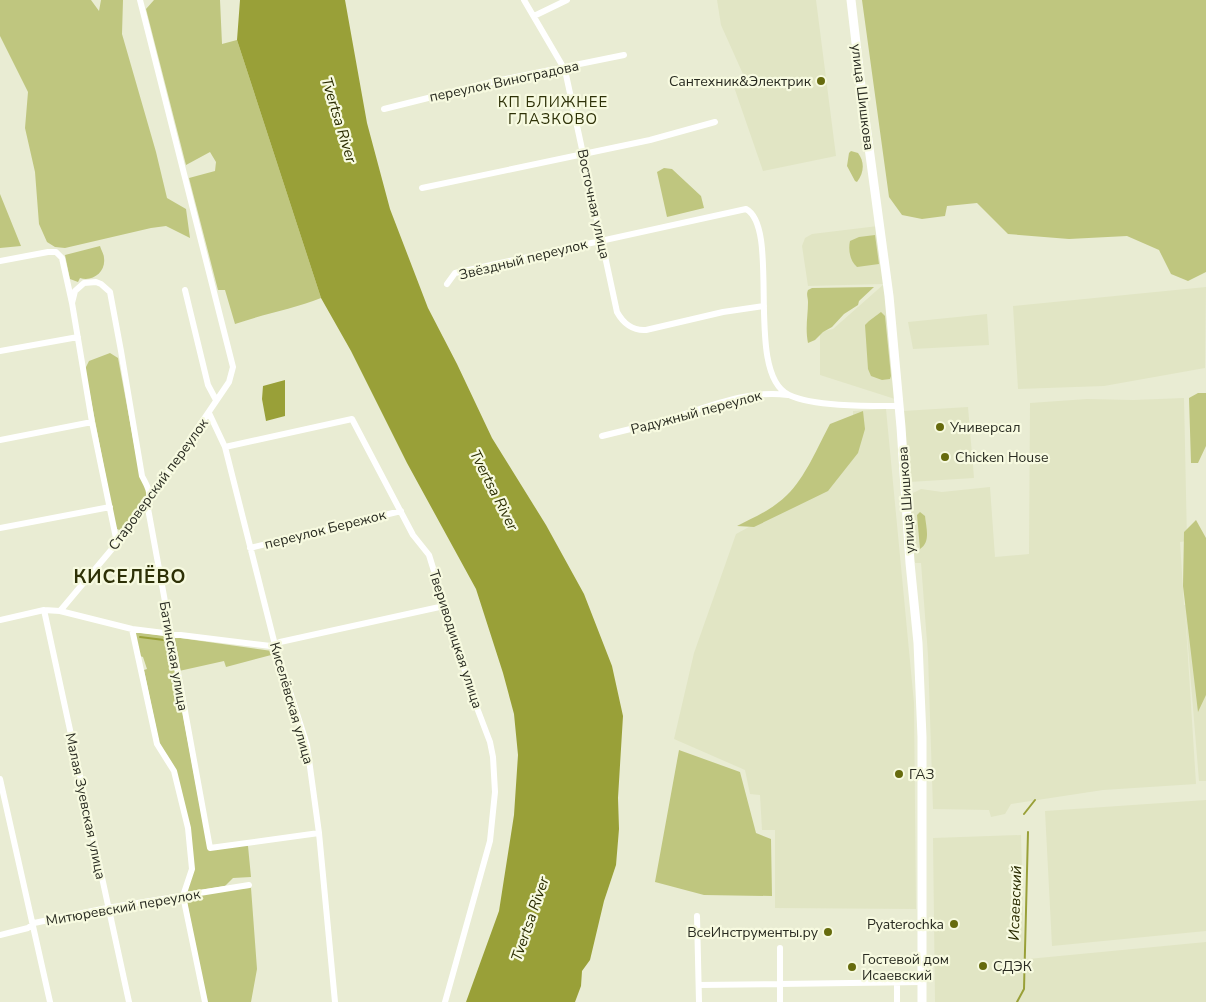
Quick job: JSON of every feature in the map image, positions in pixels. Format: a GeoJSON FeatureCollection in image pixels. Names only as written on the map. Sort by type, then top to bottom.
{"type":"FeatureCollection","features":[{"type":"Feature","properties":{"kind":"main road","name":"улица Шишкова"},"geometry":{"type":"LineString","coordinates":[[852,0],[886,269],[900,406],[910,563],[918,643],[921,705],[922,1002]]}},
{"type":"Feature","properties":{"kind":"street","name":"Староверский переулок"},"geometry":{"type":"LineString","coordinates":[[60,611],[117,543],[147,503],[229,382],[233,367],[140,0]]}},
{"type":"Feature","properties":{"kind":"street","name":"Восточная улица"},"geometry":{"type":"LineString","coordinates":[[524,0],[564,68],[617,312],[622,320],[636,329],[646,330],[723,312],[764,306]]}},
{"type":"Feature","properties":{"kind":"street"},"geometry":{"type":"LineString","coordinates":[[534,16],[567,0]]}},
{"type":"Feature","properties":{"kind":"street","name":"переулок Виноградова"},"geometry":{"type":"LineString","coordinates":[[384,109],[496,81],[624,55]]}},
{"type":"Feature","properties":{"kind":"street"},"geometry":{"type":"LineString","coordinates":[[422,188],[650,140],[716,122]]}},
{"type":"Feature","properties":{"kind":"street","name":"Звёздный переулок"},"geometry":{"type":"LineString","coordinates":[[447,284],[455,273],[542,255],[743,208],[749,210],[756,220],[762,248],[764,306]]}},
{"type":"Feature","properties":{"kind":"street"},"geometry":{"type":"LineString","coordinates":[[0,261],[56,252],[62,258],[72,303],[92,422],[117,543]]}},
{"type":"Feature","properties":{"kind":"street","name":"Батинская улица"},"geometry":{"type":"LineString","coordinates":[[72,303],[75,291],[84,283],[96,282],[106,287],[110,292],[142,476],[149,489],[150,496],[147,503],[169,634],[210,848],[319,832]]}},
{"type":"Feature","properties":{"kind":"street"},"geometry":{"type":"LineString","coordinates":[[185,290],[208,385],[216,400]]}},
{"type":"Feature","properties":{"kind":"street"},"geometry":{"type":"LineString","coordinates":[[764,306],[767,353],[771,373],[781,390],[791,396]]}},
{"type":"Feature","properties":{"kind":"street"},"geometry":{"type":"LineString","coordinates":[[0,351],[78,337]]}},
{"type":"Feature","properties":{"kind":"street","name":"Радужный переулок"},"geometry":{"type":"LineString","coordinates":[[602,436],[662,421],[742,397],[771,393],[819,402],[861,406],[900,406]]}},
{"type":"Feature","properties":{"kind":"street","name":"Киселёвская улица"},"geometry":{"type":"LineString","coordinates":[[208,413],[225,447],[275,645],[307,745],[319,832],[335,1002]]}},
{"type":"Feature","properties":{"kind":"street","name":"Твериводицкая улица"},"geometry":{"type":"LineString","coordinates":[[225,447],[352,420],[413,535],[429,555],[474,700],[490,742],[495,792],[490,841],[445,1002]]}},
{"type":"Feature","properties":{"kind":"street"},"geometry":{"type":"LineString","coordinates":[[0,440],[92,422]]}},
{"type":"Feature","properties":{"kind":"street"},"geometry":{"type":"LineString","coordinates":[[0,528],[110,507]]}},
{"type":"Feature","properties":{"kind":"street","name":"переулок Бережок"},"geometry":{"type":"LineString","coordinates":[[250,548],[401,511]]}},
{"type":"Feature","properties":{"kind":"street"},"geometry":{"type":"LineString","coordinates":[[0,620],[44,610],[60,611],[132,629],[275,645],[280,642],[444,606]]}},
{"type":"Feature","properties":{"kind":"street","name":"Малая Зуевская улица"},"geometry":{"type":"LineString","coordinates":[[44,610],[107,908],[129,1002]]}},
{"type":"Feature","properties":{"kind":"street"},"geometry":{"type":"LineString","coordinates":[[132,629],[157,744],[174,771],[188,828],[192,869],[183,896],[205,1002]]}},
{"type":"Feature","properties":{"kind":"street"},"geometry":{"type":"LineString","coordinates":[[0,779],[34,923],[50,1002]]}},
{"type":"Feature","properties":{"kind":"street","name":"Митюревский переулок"},"geometry":{"type":"LineString","coordinates":[[0,936],[28,928],[34,923],[107,908],[249,884]]}},
{"type":"Feature","properties":{"kind":"street"},"geometry":{"type":"LineString","coordinates":[[697,916],[699,1002]]}},
{"type":"Feature","properties":{"kind":"street"},"geometry":{"type":"LineString","coordinates":[[780,948],[780,1002]]}},
{"type":"Feature","properties":{"kind":"street"},"geometry":{"type":"LineString","coordinates":[[698,985],[922,982]]}},
{"type":"Feature","properties":{"kind":"street"},"geometry":{"type":"LineString","coordinates":[[896,983],[897,1002]]}},
{"type":"Feature","properties":{"kind":"shaded area"},"geometry":{"type":"Polygon","coordinates":[[[0,0],[91,0],[99,11],[101,0],[123,0],[122,34],[156,152],[167,198],[186,209],[190,238],[166,226],[65,248],[55,247],[47,242],[39,224],[35,172],[25,128],[28,92],[0,36],[0,0]]]}},
{"type":"Feature","properties":{"kind":"shaded area"},"geometry":{"type":"Polygon","coordinates":[[[154,0],[220,0],[222,44],[237,40],[321,298],[235,324],[225,290],[218,290],[189,178],[215,171],[216,162],[210,152],[186,165],[146,9],[154,0]]]}},
{"type":"Feature","properties":{"kind":"shaded area"},"geometry":{"type":"Polygon","coordinates":[[[717,0],[816,0],[836,156],[763,171],[734,87],[747,83],[721,25],[717,0]]]}},
{"type":"Feature","properties":{"kind":"shaded area"},"geometry":{"type":"Polygon","coordinates":[[[862,0],[1206,0],[1206,272],[1188,281],[1171,274],[1159,250],[1127,236],[1069,239],[1008,234],[977,203],[947,206],[945,216],[922,219],[902,215],[889,197],[862,0]]]}},
{"type":"Feature","properties":{"kind":"shaded area"},"geometry":{"type":"Polygon","coordinates":[[[851,151],[858,153],[863,164],[861,175],[857,182],[847,166],[851,151]]]}},
{"type":"Feature","properties":{"kind":"shaded area"},"geometry":{"type":"Polygon","coordinates":[[[664,168],[672,169],[701,196],[704,208],[667,217],[657,172],[664,168]]]}},
{"type":"Feature","properties":{"kind":"shaded area"},"geometry":{"type":"Polygon","coordinates":[[[0,194],[21,246],[0,248],[0,194]]]}},
{"type":"Feature","properties":{"kind":"shaded area"},"geometry":{"type":"Polygon","coordinates":[[[878,226],[885,283],[895,399],[820,375],[820,332],[833,329],[884,284],[808,286],[802,246],[805,238],[812,234],[878,226]]]}},
{"type":"Feature","properties":{"kind":"shaded area"},"geometry":{"type":"Polygon","coordinates":[[[875,235],[879,264],[857,267],[850,255],[850,241],[859,237],[875,235]]]}},
{"type":"Feature","properties":{"kind":"shaded area"},"geometry":{"type":"Polygon","coordinates":[[[100,246],[104,255],[101,272],[90,279],[80,278],[78,282],[70,279],[65,255],[100,246]]]}},
{"type":"Feature","properties":{"kind":"shaded area"},"geometry":{"type":"Polygon","coordinates":[[[874,287],[859,301],[858,305],[844,314],[832,327],[815,340],[808,343],[808,290],[812,288],[874,287]]]}},
{"type":"Feature","properties":{"kind":"shaded area"},"geometry":{"type":"Polygon","coordinates":[[[1206,287],[1205,368],[1104,386],[1018,389],[1013,306],[1206,287]]]}},
{"type":"Feature","properties":{"kind":"shaded area"},"geometry":{"type":"Polygon","coordinates":[[[881,312],[885,316],[891,376],[890,379],[882,380],[871,376],[868,369],[865,325],[881,312]]]}},
{"type":"Feature","properties":{"kind":"shaded area"},"geometry":{"type":"Polygon","coordinates":[[[987,314],[989,345],[913,349],[908,322],[987,314]]]}},
{"type":"Feature","properties":{"kind":"shaded area"},"geometry":{"type":"Polygon","coordinates":[[[110,353],[118,358],[140,476],[147,491],[147,498],[122,531],[117,529],[115,524],[85,369],[89,361],[110,353]]]}},
{"type":"Feature","properties":{"kind":"shaded area"},"geometry":{"type":"Polygon","coordinates":[[[1198,393],[1206,393],[1206,446],[1198,463],[1191,463],[1189,398],[1198,393]]]}},
{"type":"Feature","properties":{"kind":"shaded area"},"geometry":{"type":"Polygon","coordinates":[[[1184,398],[1187,541],[1180,542],[1184,605],[1206,604],[1206,781],[1199,781],[1185,610],[1196,784],[1103,790],[1011,804],[1005,814],[991,817],[989,810],[933,809],[928,655],[921,563],[915,563],[909,495],[921,489],[942,492],[990,487],[995,557],[1029,554],[1030,403],[1087,399],[1184,398]]]}},
{"type":"Feature","properties":{"kind":"shaded area"},"geometry":{"type":"Polygon","coordinates":[[[968,407],[974,478],[909,482],[903,411],[968,407]]]}},
{"type":"Feature","properties":{"kind":"shaded area"},"geometry":{"type":"Polygon","coordinates":[[[886,409],[914,703],[916,909],[775,908],[775,830],[762,830],[760,795],[750,794],[745,770],[674,739],[694,653],[736,534],[798,500],[853,438],[853,411],[886,409]]]}},
{"type":"Feature","properties":{"kind":"shaded area"},"geometry":{"type":"Polygon","coordinates":[[[863,411],[865,429],[858,453],[828,491],[754,527],[737,526],[770,509],[794,488],[830,424],[863,411]]]}},
{"type":"Feature","properties":{"kind":"shaded area"},"geometry":{"type":"Polygon","coordinates":[[[920,512],[925,516],[927,538],[920,549],[917,515],[920,512]]]}},
{"type":"Feature","properties":{"kind":"shaded area"},"geometry":{"type":"Polygon","coordinates":[[[1196,520],[1206,538],[1206,695],[1198,712],[1183,586],[1184,532],[1196,520]]]}},
{"type":"Feature","properties":{"kind":"shaded area"},"geometry":{"type":"Polygon","coordinates":[[[134,632],[166,636],[169,641],[208,849],[245,844],[248,846],[251,877],[233,878],[225,886],[187,892],[194,869],[175,771],[159,742],[144,670],[147,669],[143,657],[140,656],[134,632]]]}},
{"type":"Feature","properties":{"kind":"shaded area"},"geometry":{"type":"Polygon","coordinates":[[[173,637],[272,651],[275,654],[226,667],[224,661],[179,671],[173,637]]]}},
{"type":"Feature","properties":{"kind":"shaded area"},"geometry":{"type":"Polygon","coordinates":[[[679,750],[740,772],[756,833],[771,839],[772,896],[704,895],[655,882],[679,750]]]}},
{"type":"Feature","properties":{"kind":"shaded area"},"geometry":{"type":"Polygon","coordinates":[[[1206,800],[1206,931],[1052,946],[1045,811],[1206,800]]]}},
{"type":"Feature","properties":{"kind":"shaded area"},"geometry":{"type":"Polygon","coordinates":[[[1021,835],[1025,980],[1028,959],[1206,942],[1206,1002],[935,1002],[933,838],[1021,835]]]}},
{"type":"Feature","properties":{"kind":"shaded area"},"geometry":{"type":"Polygon","coordinates":[[[251,888],[257,969],[251,1002],[206,1002],[187,902],[188,896],[231,889],[251,888]]]}},
{"type":"Feature","properties":{"kind":"water","name":"Tvertsa River"},"geometry":{"type":"Polygon","coordinates":[[[240,0],[345,0],[367,123],[390,209],[428,308],[492,438],[546,525],[584,594],[612,666],[623,716],[616,865],[604,901],[590,960],[582,971],[581,986],[575,1002],[466,1002],[499,911],[514,815],[518,755],[514,714],[476,589],[407,463],[351,351],[321,298],[237,40],[240,0]]]}},
{"type":"Feature","properties":{"kind":"water"},"geometry":{"type":"Polygon","coordinates":[[[285,380],[285,416],[266,421],[262,399],[263,386],[285,380]]]}},
{"type":"Feature","properties":{"kind":"waterway"},"geometry":{"type":"LineString","coordinates":[[140,637],[164,640]]}},
{"type":"Feature","properties":{"kind":"waterway","name":"Исаевский"},"geometry":{"type":"LineString","coordinates":[[1024,814],[1035,800]]}},
{"type":"Feature","properties":{"kind":"waterway","name":"Исаевский"},"geometry":{"type":"LineString","coordinates":[[1017,1002],[1024,989],[1028,832]]}},
{"type":"Feature","properties":{"kind":"place","name":"Сантехник&Электрик"},"geometry":{"type":"Point","coordinates":[821,81]}},
{"type":"Feature","properties":{"kind":"place","name":"Универсал"},"geometry":{"type":"Point","coordinates":[940,427]}},
{"type":"Feature","properties":{"kind":"place","name":"Chicken House"},"geometry":{"type":"Point","coordinates":[945,457]}},
{"type":"Feature","properties":{"kind":"place","name":"ГАЗ"},"geometry":{"type":"Point","coordinates":[899,774]}},
{"type":"Feature","properties":{"kind":"place","name":"Pyaterochka"},"geometry":{"type":"Point","coordinates":[954,924]}},
{"type":"Feature","properties":{"kind":"place","name":"ВсеИнструменты.ру"},"geometry":{"type":"Point","coordinates":[828,932]}},
{"type":"Feature","properties":{"kind":"place","name":"СДЭК"},"geometry":{"type":"Point","coordinates":[983,966]}},
{"type":"Feature","properties":{"kind":"place","name":"Гостевой дом Исаевский"},"geometry":{"type":"Point","coordinates":[852,967]}},
{"type":"Feature","properties":{"kind":"district","name":"КП БЛИЖНЕЕ ГЛАЗКОВО"},"geometry":{"type":"Point","coordinates":[553,110]}},
{"type":"Feature","properties":{"kind":"district","name":"КИСЕЛЁВО"},"geometry":{"type":"Point","coordinates":[130,576]}}]}
